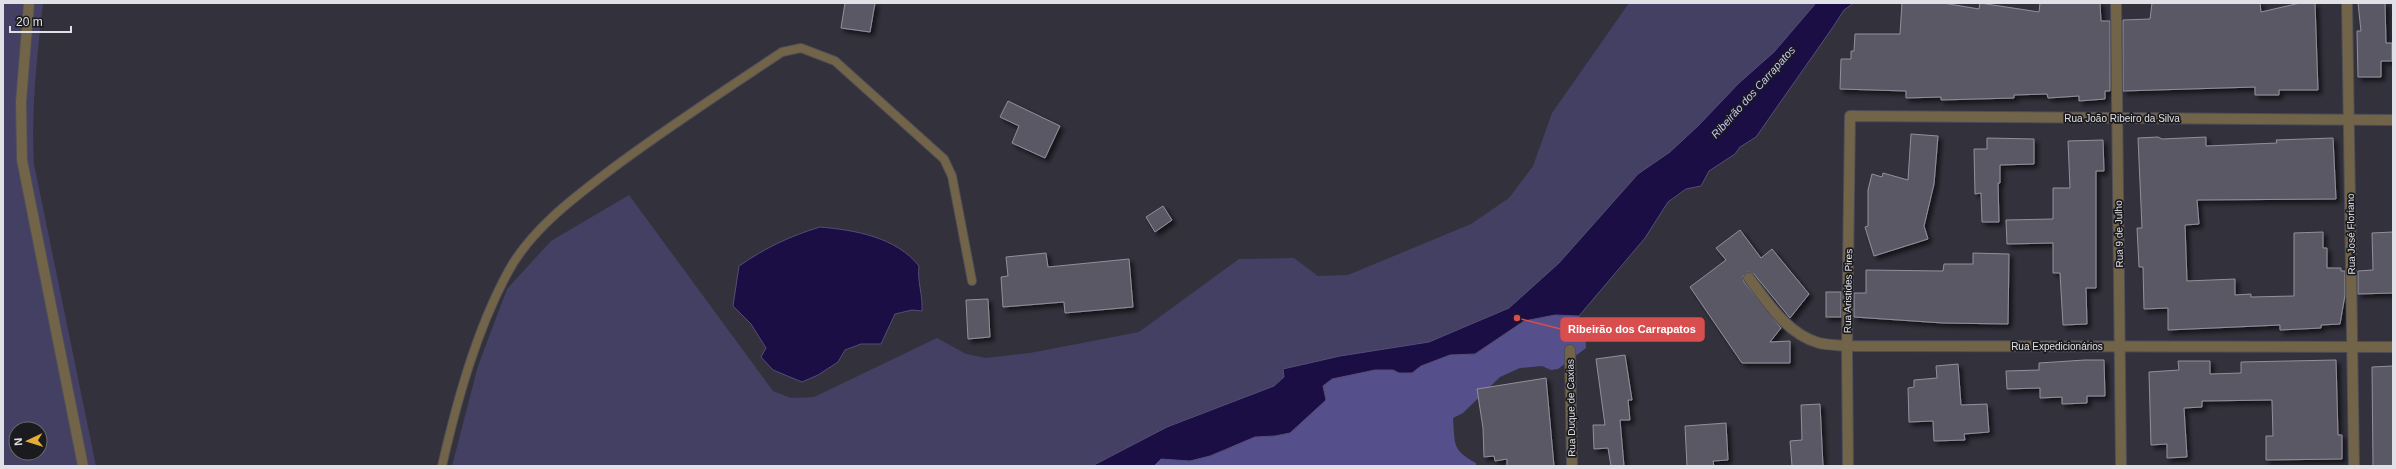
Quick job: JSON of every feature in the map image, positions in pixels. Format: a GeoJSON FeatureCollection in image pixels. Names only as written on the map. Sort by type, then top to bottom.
{"type":"FeatureCollection","features":[{"type":"Feature","properties":{"kind":"street"},"geometry":{"type":"LineString","coordinates":[[29,3],[21,102],[22,160],[83,466]]}},
{"type":"Feature","properties":{"kind":"street","name":"Rua 9 de Julho"},"geometry":{"type":"LineString","coordinates":[[2116,3],[2121,466]]}},
{"type":"Feature","properties":{"kind":"street","name":"Rua José Floriano"},"geometry":{"type":"LineString","coordinates":[[2347,3],[2354,466]]}},
{"type":"Feature","properties":{"kind":"street","name":"Rua João Ribeiro da Silva"},"geometry":{"type":"LineString","coordinates":[[1850,116],[2393,120]]}},
{"type":"Feature","properties":{"kind":"street","name":"Rua Aristides Pires"},"geometry":{"type":"LineString","coordinates":[[1848,466],[1847,346],[1850,116]]}},
{"type":"Feature","properties":{"kind":"street","name":"Rua Expedicionários"},"geometry":{"type":"LineString","coordinates":[[1749,278],[1785,323],[1800,335],[1819,343],[1847,346],[2393,347]]}},
{"type":"Feature","properties":{"kind":"street","name":"Rua Duque de Caxias"},"geometry":{"type":"LineString","coordinates":[[1570,350],[1572,466]]}},
{"type":"Feature","properties":{"kind":"lane"},"geometry":{"type":"LineString","coordinates":[[442,466],[451,425],[484,323],[508,271],[530,240],[576,196],[611,170],[782,52],[801,48],[835,61],[944,159],[952,176],[972,281]]}},
{"type":"Feature","properties":{"kind":"shaded area"},"geometry":{"type":"Polygon","coordinates":[[[3,3],[43,3],[34,104],[34,164],[96,466],[3,466],[3,3]]]}},
{"type":"Feature","properties":{"kind":"shaded area"},"geometry":{"type":"Polygon","coordinates":[[[1629,3],[1816,3],[1774,52],[1739,83],[1699,125],[1670,152],[1638,174],[1559,263],[1530,291],[1509,308],[1429,342],[1283,369],[1284,377],[1274,386],[1167,427],[1092,466],[452,466],[478,366],[507,289],[551,241],[629,195],[773,391],[791,398],[814,397],[937,338],[966,354],[986,358],[1030,353],[1139,332],[1239,259],[1294,258],[1318,276],[1348,275],[1471,224],[1509,198],[1533,166],[1552,113],[1629,3]]]}},
{"type":"Feature","properties":{"kind":"shaded area"},"geometry":{"type":"Polygon","coordinates":[[[1555,315],[1579,316],[1585,332],[1586,348],[1558,369],[1551,370],[1542,366],[1520,368],[1500,377],[1463,413],[1453,418],[1456,446],[1463,454],[1476,463],[1476,466],[1154,466],[1161,459],[1190,460],[1226,450],[1238,443],[1255,437],[1275,436],[1290,433],[1326,400],[1323,386],[1332,379],[1375,370],[1393,370],[1399,373],[1412,373],[1421,366],[1450,355],[1475,354],[1524,321],[1555,315]]]}},
{"type":"Feature","properties":{"kind":"water"},"geometry":{"type":"Polygon","coordinates":[[[1816,3],[1854,3],[1844,10],[1756,137],[1740,147],[1735,154],[1709,171],[1701,186],[1686,189],[1668,202],[1645,238],[1579,316],[1555,315],[1524,321],[1475,354],[1450,355],[1421,366],[1412,373],[1399,373],[1393,370],[1375,370],[1332,379],[1323,386],[1326,400],[1290,433],[1275,436],[1255,437],[1210,456],[1190,461],[1161,459],[1154,466],[1092,466],[1167,427],[1274,386],[1284,377],[1283,369],[1340,356],[1429,342],[1509,308],[1559,263],[1638,174],[1670,152],[1699,125],[1739,83],[1774,52],[1816,3]]]}},
{"type":"Feature","properties":{"kind":"water"},"geometry":{"type":"Polygon","coordinates":[[[820,227],[847,230],[874,237],[899,248],[910,256],[919,266],[922,311],[912,310],[895,314],[881,344],[861,344],[845,350],[838,362],[818,375],[802,382],[773,370],[761,357],[766,348],[751,324],[733,306],[739,266],[778,243],[798,234],[820,227]]]}},
{"type":"Feature","properties":{"kind":"building"},"geometry":{"type":"Polygon","coordinates":[[[845,3],[875,3],[870,32],[841,28],[845,3]]]}},
{"type":"Feature","properties":{"kind":"building"},"geometry":{"type":"Polygon","coordinates":[[[1902,3],[1943,3],[1979,9],[1980,3],[2039,12],[2040,3],[2100,3],[2101,21],[2110,21],[2110,91],[2105,91],[2105,99],[2079,101],[2079,96],[2048,98],[2047,94],[2014,95],[2014,98],[1941,100],[1941,97],[1906,98],[1906,91],[1840,89],[1841,59],[1851,59],[1851,51],[1854,51],[1855,34],[1900,34],[1902,3]]]}},
{"type":"Feature","properties":{"kind":"building"},"geometry":{"type":"Polygon","coordinates":[[[2152,3],[2260,3],[2261,12],[2300,3],[2315,3],[2318,90],[2279,90],[2279,95],[2255,95],[2255,87],[2123,91],[2123,20],[2150,19],[2152,3]]]}},
{"type":"Feature","properties":{"kind":"building"},"geometry":{"type":"Polygon","coordinates":[[[2358,3],[2385,3],[2386,43],[2392,43],[2392,61],[2381,61],[2381,77],[2358,77],[2357,31],[2361,31],[2358,3]]]}},
{"type":"Feature","properties":{"kind":"building"},"geometry":{"type":"Polygon","coordinates":[[[1008,101],[1060,126],[1045,158],[1012,143],[1019,126],[1000,117],[1008,101]]]}},
{"type":"Feature","properties":{"kind":"building"},"geometry":{"type":"Polygon","coordinates":[[[1911,134],[1938,136],[1934,184],[1924,226],[1928,239],[1874,256],[1865,227],[1868,226],[1868,190],[1872,174],[1882,177],[1883,173],[1908,180],[1911,134]]]}},
{"type":"Feature","properties":{"kind":"building"},"geometry":{"type":"Polygon","coordinates":[[[2158,137],[2162,139],[2206,137],[2206,146],[2277,143],[2276,140],[2333,138],[2336,199],[2197,200],[2199,224],[2185,225],[2187,281],[2235,279],[2235,295],[2251,294],[2251,297],[2294,296],[2294,233],[2323,232],[2323,248],[2327,248],[2327,268],[2341,268],[2341,271],[2345,271],[2345,295],[2340,324],[2321,325],[2321,328],[2280,330],[2280,325],[2168,330],[2168,308],[2144,309],[2143,267],[2139,267],[2137,228],[2142,228],[2138,138],[2158,137]]]}},
{"type":"Feature","properties":{"kind":"building"},"geometry":{"type":"Polygon","coordinates":[[[1987,138],[2034,139],[2034,164],[2000,165],[2000,183],[1998,183],[1999,222],[1982,222],[1981,193],[1975,194],[1974,149],[1987,149],[1987,138]]]}},
{"type":"Feature","properties":{"kind":"building"},"geometry":{"type":"Polygon","coordinates":[[[2103,140],[2104,171],[2096,171],[2096,288],[2086,288],[2087,324],[2063,325],[2060,273],[2053,273],[2053,243],[2007,244],[2006,220],[2053,219],[2053,188],[2070,188],[2068,141],[2103,140]]]}},
{"type":"Feature","properties":{"kind":"building"},"geometry":{"type":"Polygon","coordinates":[[[1163,206],[1172,220],[1155,232],[1146,217],[1163,206]]]}},
{"type":"Feature","properties":{"kind":"building"},"geometry":{"type":"Polygon","coordinates":[[[1740,230],[1761,258],[1772,249],[1809,294],[1790,318],[1754,274],[1748,272],[1743,276],[1744,282],[1781,328],[1770,342],[1790,341],[1790,363],[1742,363],[1690,287],[1726,260],[1716,248],[1740,230]]]}},
{"type":"Feature","properties":{"kind":"building"},"geometry":{"type":"Polygon","coordinates":[[[2393,232],[2393,293],[2358,294],[2358,271],[2373,270],[2372,233],[2393,232]]]}},
{"type":"Feature","properties":{"kind":"building"},"geometry":{"type":"Polygon","coordinates":[[[1046,253],[1048,267],[1129,259],[1133,307],[1065,313],[1064,302],[1003,307],[1001,277],[1008,276],[1006,257],[1046,253]]]}},
{"type":"Feature","properties":{"kind":"building"},"geometry":{"type":"Polygon","coordinates":[[[1973,253],[2009,254],[2008,324],[1943,323],[1854,317],[1854,293],[1866,293],[1866,270],[1943,271],[1944,264],[1973,264],[1973,253]]]}},
{"type":"Feature","properties":{"kind":"building"},"geometry":{"type":"Polygon","coordinates":[[[1826,292],[1841,292],[1841,317],[1826,317],[1826,292]]]}},
{"type":"Feature","properties":{"kind":"building"},"geometry":{"type":"Polygon","coordinates":[[[988,299],[990,337],[968,339],[966,300],[988,299]]]}},
{"type":"Feature","properties":{"kind":"building"},"geometry":{"type":"Polygon","coordinates":[[[1625,355],[1632,400],[1628,400],[1630,420],[1620,420],[1624,466],[1611,466],[1608,448],[1594,449],[1593,425],[1605,425],[1596,359],[1625,355]]]}},
{"type":"Feature","properties":{"kind":"building"},"geometry":{"type":"Polygon","coordinates":[[[2104,360],[2105,396],[2087,396],[2087,403],[2062,404],[2062,397],[2040,398],[2040,388],[2007,389],[2006,371],[2039,370],[2039,363],[2104,360]]]}},
{"type":"Feature","properties":{"kind":"building"},"geometry":{"type":"Polygon","coordinates":[[[2336,360],[2338,435],[2342,435],[2342,459],[2266,460],[2266,436],[2273,436],[2272,400],[2202,401],[2202,407],[2184,408],[2187,457],[2167,458],[2167,444],[2151,445],[2149,372],[2179,370],[2178,361],[2210,361],[2210,374],[2241,373],[2241,362],[2336,360]]]}},
{"type":"Feature","properties":{"kind":"building"},"geometry":{"type":"Polygon","coordinates":[[[1958,364],[1961,405],[1987,404],[1989,432],[1964,434],[1965,440],[1934,441],[1933,421],[1909,422],[1908,388],[1914,387],[1914,380],[1937,378],[1936,366],[1958,364]]]}},
{"type":"Feature","properties":{"kind":"building"},"geometry":{"type":"Polygon","coordinates":[[[2393,366],[2393,466],[2373,466],[2372,367],[2393,366]]]}},
{"type":"Feature","properties":{"kind":"building"},"geometry":{"type":"Polygon","coordinates":[[[1546,378],[1554,466],[1507,466],[1507,459],[1495,461],[1494,456],[1484,457],[1483,428],[1477,389],[1546,378]]]}},
{"type":"Feature","properties":{"kind":"building"},"geometry":{"type":"Polygon","coordinates":[[[1820,404],[1823,466],[1792,466],[1790,441],[1802,440],[1801,405],[1820,404]]]}},
{"type":"Feature","properties":{"kind":"building"},"geometry":{"type":"Polygon","coordinates":[[[1726,423],[1728,460],[1713,461],[1714,466],[1687,466],[1685,426],[1726,423]]]}},
{"type":"Feature","properties":{"kind":"place","name":"Ribeirão dos Carrapatos"},"geometry":{"type":"Point","coordinates":[1517,318]}}]}
